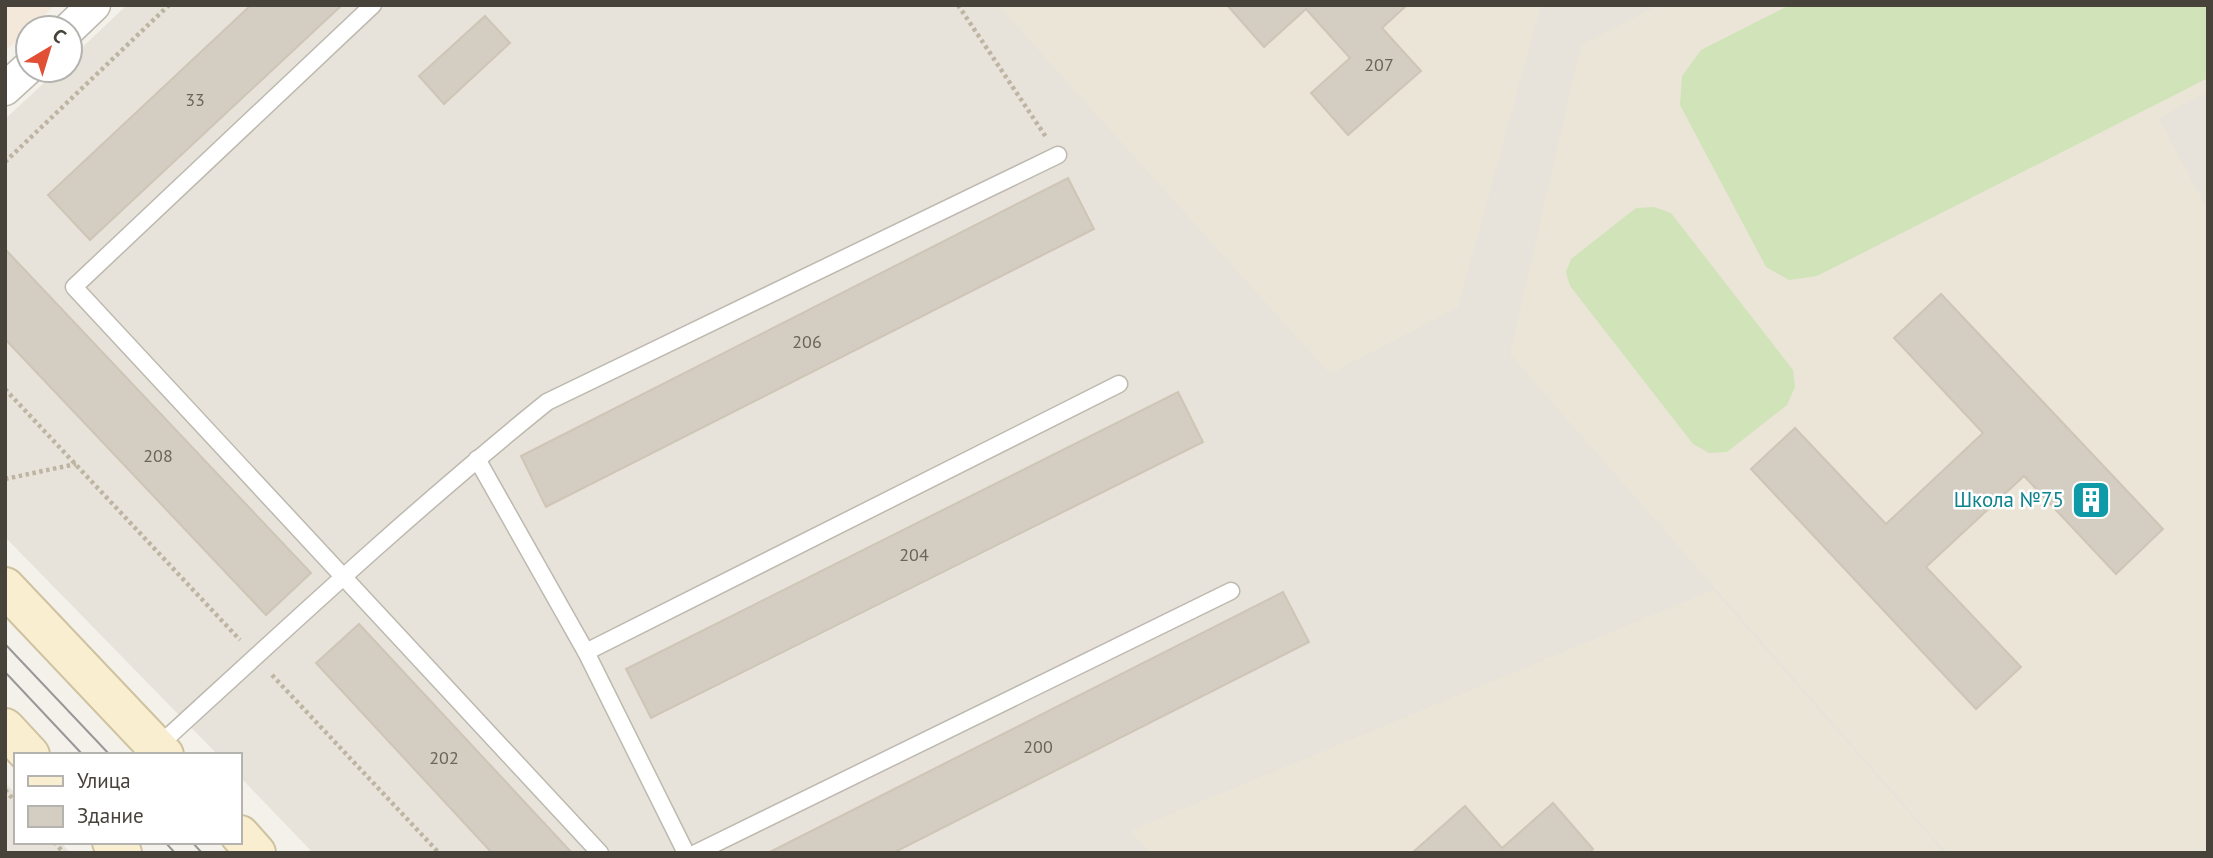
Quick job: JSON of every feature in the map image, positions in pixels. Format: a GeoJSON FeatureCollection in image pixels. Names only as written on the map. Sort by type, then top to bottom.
{"type":"FeatureCollection","features":[{"type":"Feature","properties":{"kind":"main road"},"geometry":{"type":"LineString","coordinates":[[5,587],[160,751]]}},
{"type":"Feature","properties":{"kind":"main road"},"geometry":{"type":"LineString","coordinates":[[5,728],[28,753]]}},
{"type":"Feature","properties":{"kind":"main road"},"geometry":{"type":"LineString","coordinates":[[242,837],[256,853]]}},
{"type":"Feature","properties":{"kind":"lane"},"geometry":{"type":"LineString","coordinates":[[373,5],[74,286],[600,853]]}},
{"type":"Feature","properties":{"kind":"lane"},"geometry":{"type":"LineString","coordinates":[[160,751],[255,657],[343,577],[477,459],[547,402],[1058,155]]}},
{"type":"Feature","properties":{"kind":"lane"},"geometry":{"type":"LineString","coordinates":[[586,652],[1119,384]]}},
{"type":"Feature","properties":{"kind":"lane"},"geometry":{"type":"LineString","coordinates":[[477,459],[586,652],[686,853]]}},
{"type":"Feature","properties":{"kind":"lane"},"geometry":{"type":"LineString","coordinates":[[696,853],[1231,591]]}},
{"type":"Feature","properties":{"kind":"path"},"geometry":{"type":"LineString","coordinates":[[5,162],[169,5]]}},
{"type":"Feature","properties":{"kind":"path"},"geometry":{"type":"LineString","coordinates":[[958,5],[1058,155]]}},
{"type":"Feature","properties":{"kind":"path"},"geometry":{"type":"LineString","coordinates":[[5,389],[439,853]]}},
{"type":"Feature","properties":{"kind":"path"},"geometry":{"type":"LineString","coordinates":[[5,479],[76,464]]}},
{"type":"Feature","properties":{"kind":"shaded area"},"geometry":{"type":"Polygon","coordinates":[[[5,5],[55,5],[45,14],[14,14],[14,43],[5,51],[5,5]]]}},
{"type":"Feature","properties":{"kind":"shaded area"},"geometry":{"type":"Polygon","coordinates":[[[127,5],[2208,5],[2208,853],[313,853],[242,779],[242,753],[216,753],[5,537],[5,119],[43,84],[84,84],[84,46],[127,5]]]}},
{"type":"Feature","properties":{"kind":"shaded area"},"geometry":{"type":"Polygon","coordinates":[[[998,5],[1541,5],[1458,307],[1330,374],[998,5]]]}},
{"type":"Feature","properties":{"kind":"shaded area"},"geometry":{"type":"Polygon","coordinates":[[[1659,5],[2208,5],[2208,91],[2159,118],[2208,212],[2208,853],[1947,853],[1510,354],[1581,45],[1659,5]]]}},
{"type":"Feature","properties":{"kind":"shaded area"},"geometry":{"type":"Polygon","coordinates":[[[1713,590],[1944,853],[1151,853],[1130,831],[1713,590]]]}},
{"type":"Feature","properties":{"kind":"shaded area"},"geometry":{"type":"Polygon","coordinates":[[[5,783],[14,792],[14,844],[63,844],[70,853],[5,853],[5,783]]]}},
{"type":"Feature","properties":{"kind":"green space"},"geometry":{"type":"Polygon","coordinates":[[[1790,5],[2208,5],[2208,78],[1817,276],[1789,280],[1766,267],[1680,105],[1682,76],[1701,50],[1790,5]]]}},
{"type":"Feature","properties":{"kind":"green space"},"geometry":{"type":"Polygon","coordinates":[[[1654,207],[1671,213],[1793,370],[1795,387],[1787,405],[1727,452],[1709,453],[1693,444],[1570,286],[1566,272],[1571,259],[1636,208],[1654,207]]]}},
{"type":"Feature","properties":{"kind":"building"},"geometry":{"type":"Polygon","coordinates":[[[251,5],[342,5],[90,240],[48,195],[251,5]]]}},
{"type":"Feature","properties":{"kind":"building"},"geometry":{"type":"Polygon","coordinates":[[[1227,5],[1407,5],[1382,28],[1421,71],[1348,135],[1311,93],[1350,58],[1306,9],[1264,47],[1227,5]]]}},
{"type":"Feature","properties":{"kind":"building"},"geometry":{"type":"Polygon","coordinates":[[[485,16],[510,43],[444,104],[419,76],[485,16]]]}},
{"type":"Feature","properties":{"kind":"building"},"geometry":{"type":"Polygon","coordinates":[[[1068,178],[1094,229],[546,507],[521,456],[1068,178]]]}},
{"type":"Feature","properties":{"kind":"building"},"geometry":{"type":"Polygon","coordinates":[[[5,249],[311,573],[266,615],[5,339],[5,249]]]}},
{"type":"Feature","properties":{"kind":"building","name":"Школа №75"},"geometry":{"type":"Polygon","coordinates":[[[1941,294],[2163,529],[2116,574],[2024,476],[1926,567],[2021,667],[1976,709],[1751,469],[1795,428],[1886,524],[1983,433],[1894,338],[1941,294]]]}},
{"type":"Feature","properties":{"kind":"building"},"geometry":{"type":"Polygon","coordinates":[[[1178,392],[1203,442],[651,718],[626,669],[1178,392]]]}},
{"type":"Feature","properties":{"kind":"building"},"geometry":{"type":"Polygon","coordinates":[[[1283,592],[1309,642],[893,853],[768,853],[1283,592]]]}},
{"type":"Feature","properties":{"kind":"building"},"geometry":{"type":"Polygon","coordinates":[[[359,624],[572,853],[492,853],[316,663],[359,624]]]}},
{"type":"Feature","properties":{"kind":"building"},"geometry":{"type":"Polygon","coordinates":[[[1553,803],[1593,849],[1589,853],[1412,853],[1465,806],[1502,848],[1553,803]]]}},
{"type":"Feature","properties":{"kind":"tram line"},"geometry":{"type":"LineString","coordinates":[[5,644],[108,753]]}},
{"type":"Feature","properties":{"kind":"tram line"},"geometry":{"type":"LineString","coordinates":[[5,672],[81,753]]}},
{"type":"Feature","properties":{"kind":"tram line"},"geometry":{"type":"LineString","coordinates":[[167,844],[175,853]]}},
{"type":"Feature","properties":{"kind":"tram line"},"geometry":{"type":"LineString","coordinates":[[194,844],[202,853]]}},
{"type":"Feature","properties":{"kind":"place","name":"Школа №75"},"geometry":{"type":"Point","coordinates":[2091,500]}}]}
